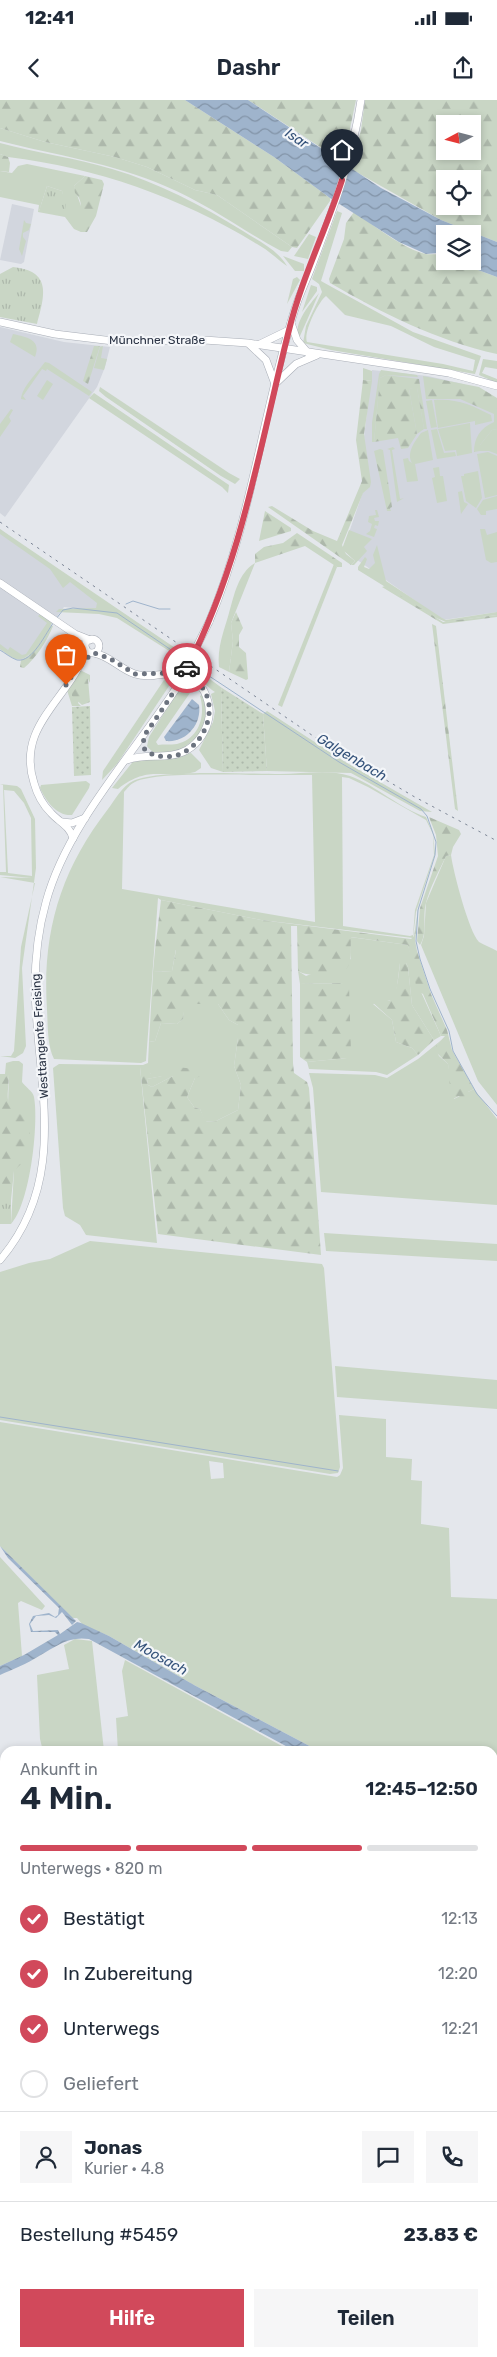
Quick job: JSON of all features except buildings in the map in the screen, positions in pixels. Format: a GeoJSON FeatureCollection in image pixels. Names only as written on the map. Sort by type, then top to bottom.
{"type":"FeatureCollection","features":[{"type":"Feature","properties":{"kind":"main road","name":"Westtangente Freising"},"geometry":{"type":"LineString","coordinates":[[0,1260],[18,1235],[29,1213],[42,1170],[46,1122],[36,1004],[37,952],[49,894],[73,838],[175,690],[209,622],[233,557],[290,327],[346,165],[361,100]]}},
{"type":"Feature","properties":{"kind":"main road","name":"Münchner Straße"},"geometry":{"type":"LineString","coordinates":[[0,322],[55,334],[113,342],[204,340],[257,344],[454,374],[497,386]]}},
{"type":"Feature","properties":{"kind":"main road"},"geometry":{"type":"LineString","coordinates":[[257,344],[270,341],[290,327],[308,353]]}},
{"type":"Feature","properties":{"kind":"main road"},"geometry":{"type":"LineString","coordinates":[[248,343],[266,360],[275,384],[296,364],[319,354]]}},
{"type":"Feature","properties":{"kind":"main road"},"geometry":{"type":"LineString","coordinates":[[0,583],[75,634],[90,648],[128,671],[139,675],[169,672],[187,676],[199,684],[207,697],[209,718],[204,732],[198,740],[187,750],[178,754],[141,755],[127,760]]}},
{"type":"Feature","properties":{"kind":"main road"},"geometry":{"type":"LineString","coordinates":[[73,838],[69,828],[46,808],[38,795],[32,776],[30,754],[34,736],[42,719],[95,640],[109,658]]}},
{"type":"Feature","properties":{"kind":"main road"},"geometry":{"type":"LineString","coordinates":[[144,736],[143,747],[153,754]]}},
{"type":"Feature","properties":{"kind":"main road"},"geometry":{"type":"LineString","coordinates":[[61,821],[72,823],[86,818]]}},
{"type":"Feature","properties":{"kind":"shaded area"},"geometry":{"type":"Polygon","coordinates":[[[12,204],[34,209],[24,262],[21,264],[0,260],[12,204]]]}},
{"type":"Feature","properties":{"kind":"shaded area"},"geometry":{"type":"Polygon","coordinates":[[[0,327],[64,342],[110,347],[97,387],[5,517],[0,513],[0,327]]]}},
{"type":"Feature","properties":{"kind":"shaded area"},"geometry":{"type":"Polygon","coordinates":[[[372,370],[428,376],[463,384],[497,399],[497,612],[443,620],[343,550],[367,480],[364,437],[372,370]]]}},
{"type":"Feature","properties":{"kind":"shaded area"},"geometry":{"type":"Polygon","coordinates":[[[0,529],[113,612],[64,607],[28,656],[21,660],[14,659],[0,649],[0,529]]]}},
{"type":"Feature","properties":{"kind":"green space"},"geometry":{"type":"Polygon","coordinates":[[[0,100],[185,100],[274,157],[330,198],[330,201],[297,248],[292,247],[217,195],[195,190],[147,167],[115,157],[45,142],[0,128],[0,100]]]}},
{"type":"Feature","properties":{"kind":"green space"},"geometry":{"type":"Polygon","coordinates":[[[248,100],[356,100],[343,162],[259,107],[248,100]]]}},
{"type":"Feature","properties":{"kind":"green space"},"geometry":{"type":"Polygon","coordinates":[[[365,100],[497,100],[497,242],[481,236],[481,225],[454,225],[441,220],[351,169],[361,130],[365,100]]]}},
{"type":"Feature","properties":{"kind":"green space"},"geometry":{"type":"Polygon","coordinates":[[[0,128],[45,142],[115,157],[147,167],[195,190],[217,195],[292,247],[288,252],[281,251],[195,200],[145,178],[104,165],[0,141],[0,128]]]}},
{"type":"Feature","properties":{"kind":"green space"},"geometry":{"type":"Polygon","coordinates":[[[0,143],[98,165],[163,188],[211,212],[261,242],[278,255],[287,266],[261,246],[228,227],[168,199],[106,177],[41,162],[8,157],[0,154],[0,143]]]}},
{"type":"Feature","properties":{"kind":"green space"},"geometry":{"type":"Polygon","coordinates":[[[0,154],[8,157],[10,163],[9,172],[0,171],[0,154]]]}},
{"type":"Feature","properties":{"kind":"green space"},"geometry":{"type":"Polygon","coordinates":[[[27,164],[85,176],[74,186],[81,206],[81,232],[74,229],[65,217],[38,212],[39,205],[0,197],[0,171],[12,173],[18,166],[27,164]],[[47,186],[39,211],[64,204],[62,191],[47,186]]]}},
{"type":"Feature","properties":{"kind":"green space"},"geometry":{"type":"Polygon","coordinates":[[[85,176],[102,180],[104,184],[96,216],[87,232],[81,232],[81,206],[74,186],[85,176]]]}},
{"type":"Feature","properties":{"kind":"green space"},"geometry":{"type":"Polygon","coordinates":[[[47,186],[62,191],[66,205],[64,216],[39,211],[47,186]]]}},
{"type":"Feature","properties":{"kind":"green space"},"geometry":{"type":"Polygon","coordinates":[[[337,211],[342,213],[321,281],[413,332],[481,356],[475,374],[331,350],[303,343],[306,326],[322,292],[319,284],[312,279],[337,211]],[[326,296],[319,304],[312,318],[307,332],[307,342],[443,364],[473,371],[475,360],[434,347],[391,326],[345,315],[326,296]]]}},
{"type":"Feature","properties":{"kind":"green space"},"geometry":{"type":"Polygon","coordinates":[[[354,212],[408,247],[418,252],[436,255],[436,270],[478,270],[497,277],[497,354],[432,334],[370,305],[330,283],[329,279],[344,239],[346,223],[354,212]]]}},
{"type":"Feature","properties":{"kind":"green space"},"geometry":{"type":"Polygon","coordinates":[[[24,220],[26,223],[31,224],[29,230],[23,233],[26,241],[22,256],[19,249],[24,220]]]}},
{"type":"Feature","properties":{"kind":"green space"},"geometry":{"type":"Polygon","coordinates":[[[309,234],[316,237],[308,259],[294,256],[309,234]]]}},
{"type":"Feature","properties":{"kind":"green space"},"geometry":{"type":"Polygon","coordinates":[[[283,256],[304,264],[304,271],[295,271],[283,256]]]}},
{"type":"Feature","properties":{"kind":"green space"},"geometry":{"type":"Polygon","coordinates":[[[13,267],[26,269],[34,274],[40,279],[43,286],[42,303],[37,324],[0,317],[0,274],[13,267]]]}},
{"type":"Feature","properties":{"kind":"green space"},"geometry":{"type":"Polygon","coordinates":[[[297,277],[300,280],[287,304],[293,279],[297,277]]]}},
{"type":"Feature","properties":{"kind":"green space"},"geometry":{"type":"Polygon","coordinates":[[[311,285],[317,287],[317,291],[302,312],[311,285]]]}},
{"type":"Feature","properties":{"kind":"green space"},"geometry":{"type":"Polygon","coordinates":[[[319,293],[298,337],[298,325],[307,308],[319,293]]]}},
{"type":"Feature","properties":{"kind":"green space"},"geometry":{"type":"Polygon","coordinates":[[[13,334],[28,338],[35,343],[37,351],[35,357],[10,342],[13,334]]]}},
{"type":"Feature","properties":{"kind":"green space"},"geometry":{"type":"Polygon","coordinates":[[[94,346],[100,346],[88,384],[83,381],[94,346]]]}},
{"type":"Feature","properties":{"kind":"green space"},"geometry":{"type":"Polygon","coordinates":[[[103,346],[101,358],[107,359],[104,370],[94,368],[100,347],[103,346]]]}},
{"type":"Feature","properties":{"kind":"green space"},"geometry":{"type":"Polygon","coordinates":[[[483,359],[497,361],[497,369],[485,367],[482,373],[497,379],[497,383],[479,375],[483,359]]]}},
{"type":"Feature","properties":{"kind":"green space"},"geometry":{"type":"Polygon","coordinates":[[[45,362],[92,392],[89,396],[47,369],[46,371],[42,369],[23,396],[26,400],[21,399],[27,385],[45,362]]]}},
{"type":"Feature","properties":{"kind":"green space"},"geometry":{"type":"Polygon","coordinates":[[[363,368],[372,371],[372,381],[363,380],[363,368]]]}},
{"type":"Feature","properties":{"kind":"green space"},"geometry":{"type":"Polygon","coordinates":[[[381,370],[417,375],[418,377],[386,375],[380,378],[374,442],[372,442],[372,423],[381,370]]]}},
{"type":"Feature","properties":{"kind":"green space"},"geometry":{"type":"Polygon","coordinates":[[[386,375],[419,379],[427,429],[424,429],[417,388],[409,389],[417,434],[408,448],[401,449],[398,438],[374,442],[380,378],[386,375]]]}},
{"type":"Feature","properties":{"kind":"green space"},"geometry":{"type":"Polygon","coordinates":[[[423,376],[479,387],[497,398],[497,429],[492,430],[480,445],[480,451],[474,452],[475,442],[482,430],[494,422],[494,414],[460,399],[426,399],[423,376]]]}},
{"type":"Feature","properties":{"kind":"green space"},"geometry":{"type":"Polygon","coordinates":[[[47,380],[53,384],[43,400],[37,396],[47,380]]]}},
{"type":"Feature","properties":{"kind":"green space"},"geometry":{"type":"Polygon","coordinates":[[[363,380],[372,381],[364,434],[371,482],[370,487],[363,493],[342,545],[346,554],[355,561],[351,565],[268,507],[272,506],[313,531],[337,541],[362,481],[356,440],[363,380]]]}},
{"type":"Feature","properties":{"kind":"green space"},"geometry":{"type":"Polygon","coordinates":[[[100,387],[240,479],[235,484],[221,476],[106,397],[99,391],[100,387]]]}},
{"type":"Feature","properties":{"kind":"green space"},"geometry":{"type":"Polygon","coordinates":[[[417,387],[424,429],[417,434],[409,389],[417,387]]]}},
{"type":"Feature","properties":{"kind":"green space"},"geometry":{"type":"Polygon","coordinates":[[[94,393],[229,485],[228,493],[222,487],[89,398],[94,393]]]}},
{"type":"Feature","properties":{"kind":"green space"},"geometry":{"type":"Polygon","coordinates":[[[432,400],[437,427],[431,428],[426,401],[432,400]]]}},
{"type":"Feature","properties":{"kind":"green space"},"geometry":{"type":"Polygon","coordinates":[[[434,400],[450,400],[470,405],[491,415],[492,421],[475,425],[475,421],[438,428],[434,400]]]}},
{"type":"Feature","properties":{"kind":"green space"},"geometry":{"type":"Polygon","coordinates":[[[11,409],[13,410],[9,417],[11,421],[0,437],[0,424],[11,409]]]}},
{"type":"Feature","properties":{"kind":"green space"},"geometry":{"type":"Polygon","coordinates":[[[470,423],[472,453],[457,456],[456,450],[445,451],[438,429],[470,423]]]}},
{"type":"Feature","properties":{"kind":"green space"},"geometry":{"type":"Polygon","coordinates":[[[437,429],[444,453],[455,452],[456,456],[437,459],[431,430],[437,429]]]}},
{"type":"Feature","properties":{"kind":"green space"},"geometry":{"type":"Polygon","coordinates":[[[497,429],[497,454],[489,451],[480,451],[480,445],[492,430],[497,429]]]}},
{"type":"Feature","properties":{"kind":"green space"},"geometry":{"type":"Polygon","coordinates":[[[428,430],[433,460],[415,464],[418,481],[407,482],[403,459],[408,458],[412,463],[410,455],[412,447],[421,433],[428,430]]]}},
{"type":"Feature","properties":{"kind":"green space"},"geometry":{"type":"Polygon","coordinates":[[[393,447],[395,449],[392,450],[400,499],[404,498],[397,502],[390,450],[387,449],[393,447]]]}},
{"type":"Feature","properties":{"kind":"green space"},"geometry":{"type":"Polygon","coordinates":[[[383,450],[392,507],[390,508],[391,511],[387,511],[374,451],[383,450]]]}},
{"type":"Feature","properties":{"kind":"green space"},"geometry":{"type":"Polygon","coordinates":[[[488,452],[497,456],[497,495],[485,498],[477,454],[488,452]]]}},
{"type":"Feature","properties":{"kind":"green space"},"geometry":{"type":"Polygon","coordinates":[[[439,467],[440,476],[443,476],[447,501],[437,503],[432,478],[435,477],[433,468],[439,467]]]}},
{"type":"Feature","properties":{"kind":"green space"},"geometry":{"type":"Polygon","coordinates":[[[478,471],[482,498],[476,508],[466,501],[461,476],[478,471]]]}},
{"type":"Feature","properties":{"kind":"green space"},"geometry":{"type":"Polygon","coordinates":[[[462,491],[464,502],[468,504],[461,514],[458,492],[462,491]]]}},
{"type":"Feature","properties":{"kind":"green space"},"geometry":{"type":"Polygon","coordinates":[[[497,496],[497,509],[486,511],[486,515],[481,515],[477,509],[483,500],[497,496]]]}},
{"type":"Feature","properties":{"kind":"green space"},"geometry":{"type":"Polygon","coordinates":[[[375,510],[377,510],[379,517],[374,518],[375,521],[379,521],[378,526],[375,525],[374,528],[377,529],[374,537],[366,534],[370,531],[372,524],[368,522],[369,516],[376,515],[375,510]]]}},
{"type":"Feature","properties":{"kind":"green space"},"geometry":{"type":"Polygon","coordinates":[[[265,511],[291,528],[291,531],[259,541],[265,511]]]}},
{"type":"Feature","properties":{"kind":"green space"},"geometry":{"type":"Polygon","coordinates":[[[0,529],[187,656],[185,661],[117,618],[99,614],[56,612],[59,609],[96,608],[97,603],[70,582],[63,588],[50,569],[0,534],[0,529]]]}},
{"type":"Feature","properties":{"kind":"green space"},"geometry":{"type":"Polygon","coordinates":[[[480,529],[485,529],[487,535],[497,532],[497,562],[491,563],[486,560],[480,529]]]}},
{"type":"Feature","properties":{"kind":"green space"},"geometry":{"type":"Polygon","coordinates":[[[349,530],[372,539],[364,547],[367,551],[354,565],[351,565],[355,561],[342,549],[349,530]]]}},
{"type":"Feature","properties":{"kind":"green space"},"geometry":{"type":"Polygon","coordinates":[[[297,533],[342,563],[342,567],[337,567],[305,546],[255,563],[255,554],[264,547],[283,543],[297,533]]]}},
{"type":"Feature","properties":{"kind":"green space"},"geometry":{"type":"Polygon","coordinates":[[[377,545],[386,581],[442,618],[446,620],[497,612],[497,615],[446,622],[434,617],[358,570],[365,557],[367,559],[364,567],[369,569],[375,563],[373,555],[377,545]]]}},
{"type":"Feature","properties":{"kind":"green space"},"geometry":{"type":"Polygon","coordinates":[[[255,563],[231,623],[233,641],[229,672],[219,667],[221,639],[238,585],[244,573],[255,563]]]}},
{"type":"Feature","properties":{"kind":"green space"},"geometry":{"type":"Polygon","coordinates":[[[334,564],[337,567],[282,707],[278,705],[334,564]]]}},
{"type":"Feature","properties":{"kind":"green space"},"geometry":{"type":"Polygon","coordinates":[[[385,586],[443,622],[497,615],[497,617],[443,624],[382,587],[385,586]]]}},
{"type":"Feature","properties":{"kind":"green space"},"geometry":{"type":"Polygon","coordinates":[[[236,612],[243,628],[239,635],[239,647],[246,653],[248,679],[246,680],[229,672],[233,641],[231,623],[236,612]]]}},
{"type":"Feature","properties":{"kind":"green space"},"geometry":{"type":"Polygon","coordinates":[[[41,614],[52,623],[38,644],[25,658],[16,659],[0,649],[0,644],[8,650],[10,647],[22,655],[26,654],[47,623],[38,616],[41,614]]]}},
{"type":"Feature","properties":{"kind":"green space"},"geometry":{"type":"Polygon","coordinates":[[[432,624],[436,626],[458,811],[455,809],[432,624]]]}},
{"type":"Feature","properties":{"kind":"green space"},"geometry":{"type":"Polygon","coordinates":[[[50,625],[53,626],[41,649],[24,668],[20,667],[21,660],[28,656],[50,625]]]}},
{"type":"Feature","properties":{"kind":"green space"},"geometry":{"type":"Polygon","coordinates":[[[192,666],[222,688],[223,772],[211,768],[199,750],[213,722],[215,711],[211,694],[215,692],[189,672],[192,666]]]}},
{"type":"Feature","properties":{"kind":"green space"},"geometry":{"type":"Polygon","coordinates":[[[80,670],[90,675],[90,683],[88,679],[78,703],[81,706],[72,706],[67,690],[80,670]]]}},
{"type":"Feature","properties":{"kind":"green space"},"geometry":{"type":"Polygon","coordinates":[[[166,677],[175,677],[117,764],[102,780],[103,771],[166,677]]]}},
{"type":"Feature","properties":{"kind":"green space"},"geometry":{"type":"Polygon","coordinates":[[[84,678],[88,679],[90,702],[82,705],[72,696],[72,693],[84,678]]]}},
{"type":"Feature","properties":{"kind":"green space"},"geometry":{"type":"Polygon","coordinates":[[[186,678],[193,682],[192,690],[156,742],[158,745],[177,744],[185,741],[196,732],[202,711],[200,696],[203,694],[207,715],[204,726],[199,734],[182,749],[163,754],[154,752],[147,746],[149,737],[186,678]]]}},
{"type":"Feature","properties":{"kind":"green space"},"geometry":{"type":"Polygon","coordinates":[[[222,688],[263,714],[267,771],[223,772],[222,688]]]}},
{"type":"Feature","properties":{"kind":"green space"},"geometry":{"type":"Polygon","coordinates":[[[90,706],[91,775],[74,776],[72,707],[90,706]]]}},
{"type":"Feature","properties":{"kind":"green space"},"geometry":{"type":"Polygon","coordinates":[[[267,711],[347,763],[432,812],[420,811],[351,773],[267,771],[263,714],[267,711]]]}},
{"type":"Feature","properties":{"kind":"green space"},"geometry":{"type":"Polygon","coordinates":[[[191,753],[201,763],[201,768],[195,772],[174,775],[148,775],[129,781],[118,789],[112,788],[135,759],[166,759],[191,753]]]}},
{"type":"Feature","properties":{"kind":"green space"},"geometry":{"type":"Polygon","coordinates":[[[324,772],[350,776],[426,817],[433,833],[435,854],[416,912],[413,938],[261,920],[158,898],[146,1061],[141,1063],[54,1059],[48,1035],[46,982],[51,929],[66,880],[78,856],[91,832],[125,786],[146,777],[163,775],[204,773],[288,774],[324,772]],[[193,775],[145,779],[130,785],[124,792],[122,889],[315,922],[312,775],[193,775]],[[342,777],[343,926],[413,935],[415,910],[434,855],[433,834],[426,820],[368,787],[349,778],[342,777]]]}},
{"type":"Feature","properties":{"kind":"green space"},"geometry":{"type":"Polygon","coordinates":[[[86,781],[90,784],[89,788],[72,815],[61,813],[52,807],[40,788],[41,785],[86,781]]]}},
{"type":"Feature","properties":{"kind":"green space"},"geometry":{"type":"Polygon","coordinates":[[[0,784],[17,786],[21,789],[35,819],[36,868],[34,883],[0,877],[32,878],[0,875],[0,872],[6,872],[3,785],[0,784]],[[4,790],[8,873],[32,876],[31,818],[24,803],[14,791],[4,790]]]}},
{"type":"Feature","properties":{"kind":"green space"},"geometry":{"type":"Polygon","coordinates":[[[429,817],[459,830],[461,834],[453,847],[451,855],[446,856],[430,891],[425,908],[424,935],[420,945],[417,941],[420,908],[438,856],[436,835],[429,817]]]}},
{"type":"Feature","properties":{"kind":"green space"},"geometry":{"type":"Polygon","coordinates":[[[451,855],[462,901],[475,936],[479,942],[497,951],[497,1105],[478,1081],[421,945],[424,936],[426,903],[446,856],[451,855]]]}},
{"type":"Feature","properties":{"kind":"green space"},"geometry":{"type":"Polygon","coordinates":[[[32,897],[22,968],[26,1046],[23,1053],[15,1058],[0,1056],[11,1056],[14,1051],[21,947],[32,897]]]}},
{"type":"Feature","properties":{"kind":"green space"},"geometry":{"type":"Polygon","coordinates":[[[161,900],[261,920],[411,939],[414,936],[419,903],[415,940],[417,951],[431,994],[447,1030],[452,1050],[474,1089],[468,1092],[469,1099],[463,1100],[459,1096],[451,1100],[448,1064],[435,1051],[435,1047],[445,1036],[441,1036],[423,994],[417,991],[408,945],[351,937],[351,957],[347,968],[331,975],[309,974],[298,971],[297,926],[291,926],[293,1063],[294,1073],[307,1082],[309,1088],[321,1255],[158,1234],[140,1067],[143,1065],[151,1074],[162,1072],[163,1076],[147,1079],[148,1085],[152,1087],[173,1076],[177,1067],[203,1070],[202,1076],[195,1078],[187,1097],[194,1107],[200,1109],[206,1122],[216,1121],[238,1110],[241,1085],[234,1066],[238,1025],[229,1020],[218,1004],[185,1004],[183,1019],[177,1024],[161,1023],[155,1041],[149,1042],[153,972],[172,971],[176,950],[155,950],[161,900]]]}},
{"type":"Feature","properties":{"kind":"green space"},"geometry":{"type":"Polygon","coordinates":[[[350,937],[408,945],[421,992],[441,1036],[434,1040],[412,1005],[408,967],[406,963],[400,963],[396,994],[392,1000],[373,1004],[392,1020],[396,1042],[412,1048],[418,1055],[387,1075],[376,1072],[309,1069],[307,1062],[347,1058],[344,983],[300,984],[298,971],[306,976],[351,959],[350,937]]]}},
{"type":"Feature","properties":{"kind":"green space"},"geometry":{"type":"Polygon","coordinates":[[[176,949],[172,971],[153,972],[155,950],[176,949]]]}},
{"type":"Feature","properties":{"kind":"green space"},"geometry":{"type":"Polygon","coordinates":[[[400,963],[406,963],[408,967],[412,1005],[434,1040],[418,1055],[412,1048],[396,1042],[392,1020],[371,1001],[375,997],[386,1001],[391,1000],[397,985],[400,963]]]}},
{"type":"Feature","properties":{"kind":"green space"},"geometry":{"type":"Polygon","coordinates":[[[344,983],[349,985],[351,1053],[347,1058],[307,1062],[300,1057],[300,984],[344,983]]]}},
{"type":"Feature","properties":{"kind":"green space"},"geometry":{"type":"Polygon","coordinates":[[[184,1004],[218,1004],[229,1020],[238,1025],[234,1066],[241,1085],[238,1110],[216,1121],[205,1122],[200,1109],[194,1107],[187,1097],[195,1078],[173,1076],[152,1087],[148,1085],[147,1079],[162,1076],[151,1074],[140,1067],[157,1243],[86,1235],[80,1225],[65,1216],[63,1208],[53,1068],[59,1064],[143,1065],[148,1063],[149,1042],[155,1041],[161,1023],[177,1024],[183,1019],[184,1004]]]}},
{"type":"Feature","properties":{"kind":"green space"},"geometry":{"type":"Polygon","coordinates":[[[444,1038],[435,1047],[439,1056],[448,1064],[454,1099],[474,1089],[497,1119],[497,1205],[321,1192],[313,1088],[309,1073],[375,1075],[387,1078],[418,1059],[444,1038]]]}},
{"type":"Feature","properties":{"kind":"green space"},"geometry":{"type":"Polygon","coordinates":[[[19,1061],[23,1064],[22,1082],[34,1097],[35,1125],[32,1163],[28,1182],[18,1214],[11,1224],[14,1171],[12,1110],[8,1104],[9,1075],[5,1074],[6,1063],[19,1061]]]}},
{"type":"Feature","properties":{"kind":"green space"},"geometry":{"type":"Polygon","coordinates":[[[0,1074],[9,1074],[8,1102],[14,1110],[29,1119],[31,1154],[14,1171],[11,1200],[0,1200],[0,1074]]]}},
{"type":"Feature","properties":{"kind":"green space"},"geometry":{"type":"Polygon","coordinates":[[[0,1200],[11,1200],[11,1224],[0,1224],[0,1200]]]}},
{"type":"Feature","properties":{"kind":"green space"},"geometry":{"type":"Polygon","coordinates":[[[324,1233],[497,1244],[497,1261],[326,1251],[324,1233]]]}},
{"type":"Feature","properties":{"kind":"green space"},"geometry":{"type":"Polygon","coordinates":[[[90,1241],[322,1264],[324,1268],[340,1467],[338,1473],[330,1474],[0,1420],[0,1272],[50,1259],[90,1241]]]}},
{"type":"Feature","properties":{"kind":"green space"},"geometry":{"type":"Polygon","coordinates":[[[335,1366],[497,1380],[497,1409],[337,1397],[335,1366]]]}},
{"type":"Feature","properties":{"kind":"green space"},"geometry":{"type":"Polygon","coordinates":[[[339,1415],[386,1419],[386,1457],[412,1459],[411,1480],[422,1481],[421,1524],[449,1528],[451,1597],[497,1599],[497,1746],[310,1746],[194,1685],[109,1636],[83,1625],[77,1618],[72,1618],[0,1546],[0,1422],[337,1477],[343,1468],[339,1415]],[[209,1461],[211,1479],[224,1478],[223,1463],[209,1461]]]}},
{"type":"Feature","properties":{"kind":"green space"},"geometry":{"type":"Polygon","coordinates":[[[0,1557],[45,1606],[42,1610],[21,1601],[18,1603],[22,1656],[0,1666],[0,1557]]]}},
{"type":"Feature","properties":{"kind":"green space"},"geometry":{"type":"Polygon","coordinates":[[[75,1639],[92,1641],[103,1746],[42,1746],[37,1675],[69,1669],[64,1645],[75,1639]]]}},
{"type":"Feature","properties":{"kind":"green space"},"geometry":{"type":"Polygon","coordinates":[[[125,1660],[282,1746],[118,1746],[116,1718],[128,1716],[122,1671],[125,1660]]]}},
{"type":"Feature","properties":{"kind":"water","name":"Isar"},"geometry":{"type":"Polygon","coordinates":[[[185,100],[248,100],[381,188],[454,225],[436,225],[436,253],[426,254],[399,242],[330,198],[274,157],[185,100]]]}},
{"type":"Feature","properties":{"kind":"water"},"geometry":{"type":"Polygon","coordinates":[[[481,236],[497,242],[497,277],[478,270],[481,270],[481,236]]]}},
{"type":"Feature","properties":{"kind":"water"},"geometry":{"type":"Polygon","coordinates":[[[192,699],[199,705],[198,719],[195,725],[191,731],[180,739],[166,741],[164,737],[192,699]]]}},
{"type":"Feature","properties":{"kind":"water"},"geometry":{"type":"Polygon","coordinates":[[[0,1546],[76,1621],[72,1625],[62,1612],[56,1618],[49,1615],[36,1616],[30,1624],[33,1631],[58,1630],[60,1634],[77,1622],[81,1623],[109,1636],[194,1685],[310,1746],[286,1746],[89,1639],[69,1640],[30,1662],[0,1675],[0,1666],[24,1655],[58,1635],[55,1632],[31,1632],[29,1624],[33,1616],[49,1613],[55,1617],[58,1615],[59,1608],[8,1558],[0,1546]]]}},
{"type":"Feature","properties":{"kind":"waterway"},"geometry":{"type":"LineString","coordinates":[[126,604],[133,601],[159,609],[170,609]]}},
{"type":"Feature","properties":{"kind":"waterway","name":"Galgenbach"},"geometry":{"type":"LineString","coordinates":[[56,619],[63,610],[73,608],[117,613],[186,660]]}},
{"type":"Feature","properties":{"kind":"waterway","name":"Galgenbach"},"geometry":{"type":"LineString","coordinates":[[0,650],[17,660],[23,660],[34,652],[54,622]]}},
{"type":"Feature","properties":{"kind":"waterway","name":"Galgenbach"},"geometry":{"type":"LineString","coordinates":[[191,664],[339,762],[421,809],[427,816],[436,842],[435,855],[418,910],[416,941],[420,959],[430,989],[449,1031],[453,1051],[477,1094],[497,1116]]}},
{"type":"Feature","properties":{"kind":"waterway"},"geometry":{"type":"LineString","coordinates":[[0,1417],[338,1471]]}},
{"type":"Feature","properties":{"kind":"railway"},"geometry":{"type":"LineString","coordinates":[[0,522],[322,742],[413,796],[497,841]]}},
{"type":"Feature","properties":{"kind":"way so far"},"geometry":{"type":"LineString","coordinates":[[66,685],[81,662],[92,653],[109,658],[131,673],[139,675],[178,673],[182,674],[187,676],[197,682],[202,687],[210,708],[206,729],[193,746],[184,752],[165,756],[147,752],[143,747],[144,736],[175,690],[184,674],[187,668]]}},
{"type":"Feature","properties":{"kind":"route"},"geometry":{"type":"LineString","coordinates":[[187,668],[204,634],[226,581],[244,518],[294,312],[342,180]]}},
{"type":"Feature","properties":{"kind":"water label","name":"Moosach"},"geometry":{"type":"Point","coordinates":[161,1657]}}]}
